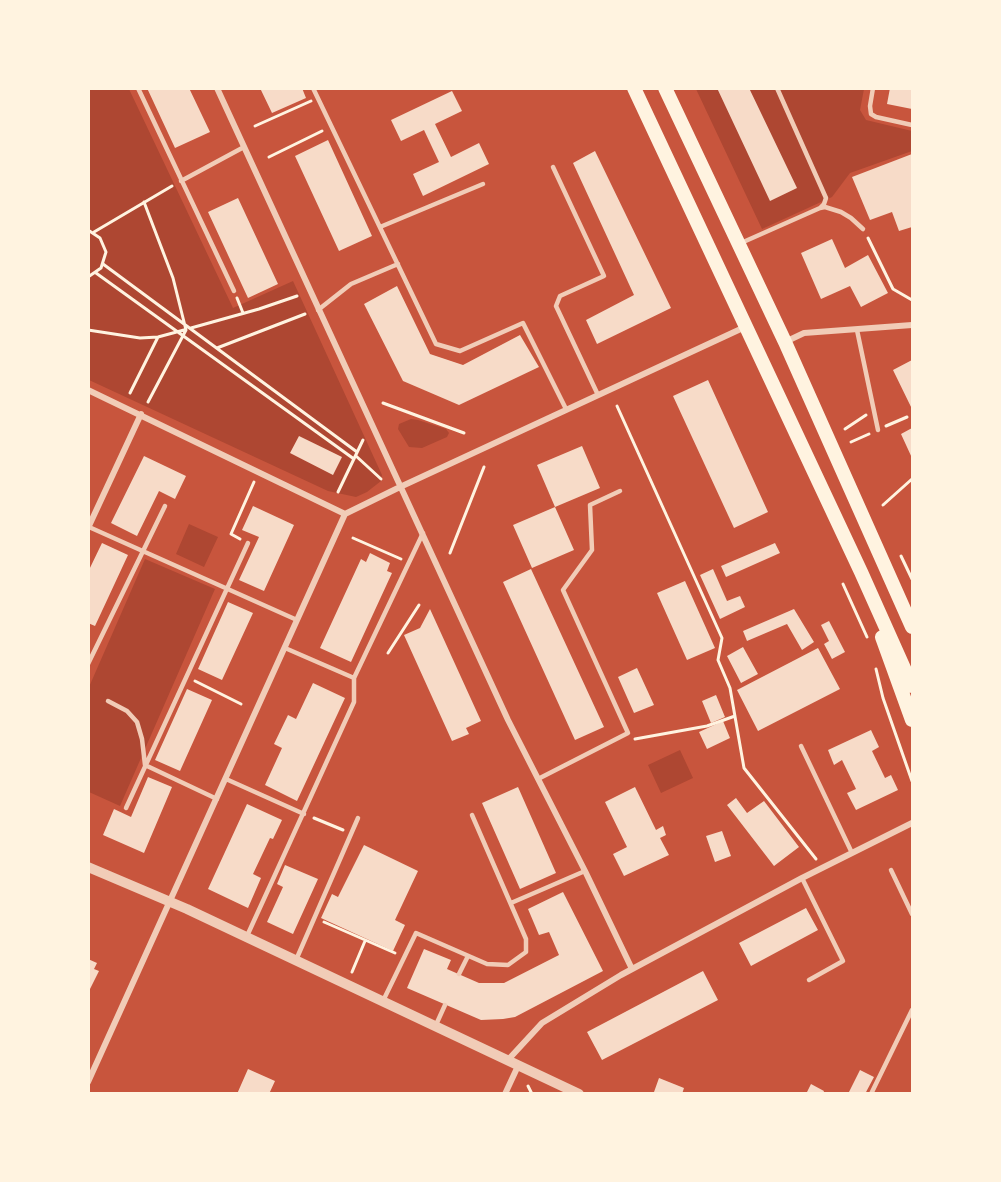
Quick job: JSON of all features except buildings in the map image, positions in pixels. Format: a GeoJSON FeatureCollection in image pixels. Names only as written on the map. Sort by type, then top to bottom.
{"type":"FeatureCollection","features":[{"type":"Feature","properties":{"kind":"main road"},"geometry":{"type":"LineString","coordinates":[[634,88],[861,572],[912,686]]}},
{"type":"Feature","properties":{"kind":"main road"},"geometry":{"type":"LineString","coordinates":[[665,88],[785,342],[912,627]]}},
{"type":"Feature","properties":{"kind":"main road"},"geometry":{"type":"LineString","coordinates":[[884,564],[912,611]]}},
{"type":"Feature","properties":{"kind":"main road"},"geometry":{"type":"LineString","coordinates":[[861,572],[891,665],[912,720]]}},
{"type":"Feature","properties":{"kind":"street"},"geometry":{"type":"LineString","coordinates":[[217,88],[508,720],[632,969]]}},
{"type":"Feature","properties":{"kind":"street"},"geometry":{"type":"LineString","coordinates":[[785,342],[804,333],[912,325]]}},
{"type":"Feature","properties":{"kind":"street"},"geometry":{"type":"LineString","coordinates":[[88,1082],[345,514],[400,486],[745,327]]}},
{"type":"Feature","properties":{"kind":"street"},"geometry":{"type":"LineString","coordinates":[[88,390],[345,514]]}},
{"type":"Feature","properties":{"kind":"street"},"geometry":{"type":"LineString","coordinates":[[89,527],[141,414]]}},
{"type":"Feature","properties":{"kind":"street"},"geometry":{"type":"LineString","coordinates":[[507,1061],[542,1023],[632,969],[821,868],[912,823]]}},
{"type":"Feature","properties":{"kind":"street"},"geometry":{"type":"LineString","coordinates":[[88,867],[171,902],[579,1094]]}},
{"type":"Feature","properties":{"kind":"street"},"geometry":{"type":"LineString","coordinates":[[505,1094],[518,1066]]}},
{"type":"Feature","properties":{"kind":"lane"},"geometry":{"type":"LineString","coordinates":[[138,88],[234,291]]}},
{"type":"Feature","properties":{"kind":"lane"},"geometry":{"type":"LineString","coordinates":[[313,88],[436,344],[460,351],[523,322],[566,409]]}},
{"type":"Feature","properties":{"kind":"lane"},"geometry":{"type":"LineString","coordinates":[[777,88],[825,193],[824,204],[820,208]]}},
{"type":"Feature","properties":{"kind":"lane"},"geometry":{"type":"LineString","coordinates":[[873,88],[871,114],[912,125]]}},
{"type":"Feature","properties":{"kind":"lane"},"geometry":{"type":"LineString","coordinates":[[181,181],[244,147]]}},
{"type":"Feature","properties":{"kind":"lane"},"geometry":{"type":"LineString","coordinates":[[553,167],[604,276],[560,296],[556,306],[598,395]]}},
{"type":"Feature","properties":{"kind":"lane"},"geometry":{"type":"LineString","coordinates":[[380,227],[483,184]]}},
{"type":"Feature","properties":{"kind":"lane"},"geometry":{"type":"LineString","coordinates":[[738,244],[825,207],[841,212],[862,229]]}},
{"type":"Feature","properties":{"kind":"lane"},"geometry":{"type":"LineString","coordinates":[[318,310],[351,284],[398,264]]}},
{"type":"Feature","properties":{"kind":"lane"},"geometry":{"type":"LineString","coordinates":[[857,330],[878,430]]}},
{"type":"Feature","properties":{"kind":"lane"},"geometry":{"type":"LineString","coordinates":[[538,779],[628,733],[563,590],[592,550],[590,505],[620,491]]}},
{"type":"Feature","properties":{"kind":"lane"},"geometry":{"type":"LineString","coordinates":[[88,664],[165,506]]}},
{"type":"Feature","properties":{"kind":"lane"},"geometry":{"type":"LineString","coordinates":[[89,527],[297,620]]}},
{"type":"Feature","properties":{"kind":"lane"},"geometry":{"type":"LineString","coordinates":[[246,937],[354,702],[354,678],[423,533]]}},
{"type":"Feature","properties":{"kind":"lane"},"geometry":{"type":"LineString","coordinates":[[126,808],[248,543]]}},
{"type":"Feature","properties":{"kind":"lane"},"geometry":{"type":"LineString","coordinates":[[285,648],[354,678]]}},
{"type":"Feature","properties":{"kind":"lane"},"geometry":{"type":"LineString","coordinates":[[108,701],[127,711],[137,722],[142,739],[145,765]]}},
{"type":"Feature","properties":{"kind":"lane"},"geometry":{"type":"LineString","coordinates":[[801,746],[852,853]]}},
{"type":"Feature","properties":{"kind":"lane"},"geometry":{"type":"LineString","coordinates":[[145,765],[217,799]]}},
{"type":"Feature","properties":{"kind":"lane"},"geometry":{"type":"LineString","coordinates":[[226,779],[304,814]]}},
{"type":"Feature","properties":{"kind":"lane"},"geometry":{"type":"LineString","coordinates":[[383,1002],[416,933],[487,964],[508,965],[526,952],[526,939],[472,815]]}},
{"type":"Feature","properties":{"kind":"lane"},"geometry":{"type":"LineString","coordinates":[[296,960],[358,818]]}},
{"type":"Feature","properties":{"kind":"lane"},"geometry":{"type":"LineString","coordinates":[[891,870],[912,914]]}},
{"type":"Feature","properties":{"kind":"lane"},"geometry":{"type":"LineString","coordinates":[[511,903],[585,871]]}},
{"type":"Feature","properties":{"kind":"lane"},"geometry":{"type":"LineString","coordinates":[[802,878],[843,961],[809,980]]}},
{"type":"Feature","properties":{"kind":"lane"},"geometry":{"type":"LineString","coordinates":[[459,974],[468,956]]}},
{"type":"Feature","properties":{"kind":"lane"},"geometry":{"type":"LineString","coordinates":[[435,1027],[445,1005]]}},
{"type":"Feature","properties":{"kind":"lane"},"geometry":{"type":"LineString","coordinates":[[871,1094],[912,1010]]}},
{"type":"Feature","properties":{"kind":"path"},"geometry":{"type":"LineString","coordinates":[[255,126],[318,98]]}},
{"type":"Feature","properties":{"kind":"path"},"geometry":{"type":"LineString","coordinates":[[269,157],[331,126]]}},
{"type":"Feature","properties":{"kind":"path"},"geometry":{"type":"LineString","coordinates":[[94,232],[181,181]]}},
{"type":"Feature","properties":{"kind":"path"},"geometry":{"type":"LineString","coordinates":[[144,202],[173,278],[184,324]]}},
{"type":"Feature","properties":{"kind":"path"},"geometry":{"type":"LineString","coordinates":[[862,229],[893,288],[912,300]]}},
{"type":"Feature","properties":{"kind":"path"},"geometry":{"type":"LineString","coordinates":[[88,230],[94,232],[104,245],[106,252],[103,264],[96,273],[88,277]]}},
{"type":"Feature","properties":{"kind":"path"},"geometry":{"type":"LineString","coordinates":[[103,264],[188,329],[217,348],[356,456],[381,479]]}},
{"type":"Feature","properties":{"kind":"path"},"geometry":{"type":"LineString","coordinates":[[96,273],[182,336],[356,456]]}},
{"type":"Feature","properties":{"kind":"path"},"geometry":{"type":"LineString","coordinates":[[234,291],[243,313]]}},
{"type":"Feature","properties":{"kind":"path"},"geometry":{"type":"LineString","coordinates":[[88,330],[132,337],[158,337],[297,296]]}},
{"type":"Feature","properties":{"kind":"path"},"geometry":{"type":"LineString","coordinates":[[217,348],[305,314]]}},
{"type":"Feature","properties":{"kind":"path"},"geometry":{"type":"LineString","coordinates":[[147,402],[182,336],[188,329]]}},
{"type":"Feature","properties":{"kind":"path"},"geometry":{"type":"LineString","coordinates":[[130,393],[158,337]]}},
{"type":"Feature","properties":{"kind":"path"},"geometry":{"type":"LineString","coordinates":[[383,403],[464,433]]}},
{"type":"Feature","properties":{"kind":"path"},"geometry":{"type":"LineString","coordinates":[[617,406],[722,638],[718,660],[730,688],[744,768],[821,868]]}},
{"type":"Feature","properties":{"kind":"path"},"geometry":{"type":"LineString","coordinates":[[845,429],[873,407]]}},
{"type":"Feature","properties":{"kind":"path"},"geometry":{"type":"LineString","coordinates":[[338,492],[363,440]]}},
{"type":"Feature","properties":{"kind":"path"},"geometry":{"type":"LineString","coordinates":[[450,553],[484,467]]}},
{"type":"Feature","properties":{"kind":"path"},"geometry":{"type":"LineString","coordinates":[[883,505],[912,479]]}},
{"type":"Feature","properties":{"kind":"path"},"geometry":{"type":"LineString","coordinates":[[248,543],[231,534],[255,482]]}},
{"type":"Feature","properties":{"kind":"path"},"geometry":{"type":"LineString","coordinates":[[353,538],[408,562]]}},
{"type":"Feature","properties":{"kind":"path"},"geometry":{"type":"LineString","coordinates":[[901,556],[912,579]]}},
{"type":"Feature","properties":{"kind":"path"},"geometry":{"type":"LineString","coordinates":[[843,584],[868,639]]}},
{"type":"Feature","properties":{"kind":"path"},"geometry":{"type":"LineString","coordinates":[[388,653],[418,605]]}},
{"type":"Feature","properties":{"kind":"path"},"geometry":{"type":"LineString","coordinates":[[876,668],[883,698],[912,781]]}},
{"type":"Feature","properties":{"kind":"path"},"geometry":{"type":"LineString","coordinates":[[185,677],[241,704]]}},
{"type":"Feature","properties":{"kind":"path"},"geometry":{"type":"LineString","coordinates":[[605,744],[699,728],[735,716]]}},
{"type":"Feature","properties":{"kind":"path"},"geometry":{"type":"LineString","coordinates":[[304,814],[351,834]]}},
{"type":"Feature","properties":{"kind":"path"},"geometry":{"type":"LineString","coordinates":[[314,918],[405,957]]}},
{"type":"Feature","properties":{"kind":"path"},"geometry":{"type":"LineString","coordinates":[[352,972],[366,940]]}},
{"type":"Feature","properties":{"kind":"path"},"geometry":{"type":"LineString","coordinates":[[528,1086],[532,1094]]}},
{"type":"Feature","properties":{"kind":"shaded area"},"geometry":{"type":"Polygon","coordinates":[[[89,89],[129,89],[233,308],[293,281],[382,475],[381,481],[367,492],[356,497],[328,491],[89,380],[89,89]]]}},
{"type":"Feature","properties":{"kind":"shaded area"},"geometry":{"type":"Polygon","coordinates":[[[696,89],[864,89],[860,110],[866,120],[912,131],[912,151],[850,173],[832,197],[762,229],[696,89]]]}},
{"type":"Feature","properties":{"kind":"shaded area"},"geometry":{"type":"Polygon","coordinates":[[[411,419],[446,429],[449,433],[447,437],[422,448],[409,447],[398,429],[399,424],[411,419]]]}},
{"type":"Feature","properties":{"kind":"shaded area"},"geometry":{"type":"Polygon","coordinates":[[[189,524],[218,537],[204,567],[176,554],[189,524]]]}},
{"type":"Feature","properties":{"kind":"shaded area"},"geometry":{"type":"Polygon","coordinates":[[[145,559],[215,589],[120,806],[89,792],[89,687],[145,559]]]}},
{"type":"Feature","properties":{"kind":"shaded area"},"geometry":{"type":"Polygon","coordinates":[[[680,750],[693,778],[661,793],[648,765],[680,750]]]}}]}
